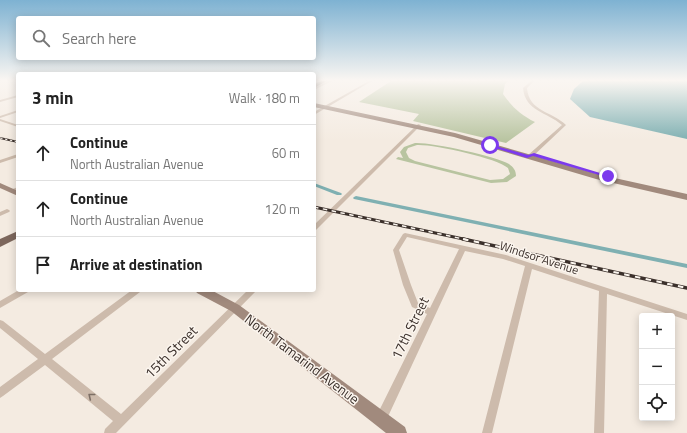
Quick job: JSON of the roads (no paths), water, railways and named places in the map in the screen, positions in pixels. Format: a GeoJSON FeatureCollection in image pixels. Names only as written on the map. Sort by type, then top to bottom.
{"type":"FeatureCollection","features":[{"type":"Feature","properties":{"kind":"main road"},"geometry":{"type":"LineString","coordinates":[[316,104],[476,138],[600,177],[687,197]]}},
{"type":"Feature","properties":{"kind":"main road"},"geometry":{"type":"LineString","coordinates":[[530,155],[595,173],[687,193]]}},
{"type":"Feature","properties":{"kind":"main road"},"geometry":{"type":"LineString","coordinates":[[0,185],[16,191]]}},
{"type":"Feature","properties":{"kind":"main road"},"geometry":{"type":"LineString","coordinates":[[0,243],[16,235]]}},
{"type":"Feature","properties":{"kind":"main road","name":"North Tamarind Avenue"},"geometry":{"type":"LineString","coordinates":[[205,292],[235,308],[399,433]]}},
{"type":"Feature","properties":{"kind":"street"},"geometry":{"type":"LineString","coordinates":[[316,113],[335,101]]}},
{"type":"Feature","properties":{"kind":"street"},"geometry":{"type":"LineString","coordinates":[[530,101],[539,110],[564,125],[530,155]]}},
{"type":"Feature","properties":{"kind":"street"},"geometry":{"type":"LineString","coordinates":[[0,118],[16,112]]}},
{"type":"Feature","properties":{"kind":"street"},"geometry":{"type":"LineString","coordinates":[[0,118],[16,125]]}},
{"type":"Feature","properties":{"kind":"street"},"geometry":{"type":"LineString","coordinates":[[316,227],[418,126]]}},
{"type":"Feature","properties":{"kind":"street"},"geometry":{"type":"LineString","coordinates":[[0,162],[16,156]]}},
{"type":"Feature","properties":{"kind":"street"},"geometry":{"type":"LineString","coordinates":[[0,214],[6,211]]}},
{"type":"Feature","properties":{"kind":"street","name":"Windsor Avenue"},"geometry":{"type":"LineString","coordinates":[[432,312],[415,305],[397,256],[396,250],[406,235],[504,257],[687,317]]}},
{"type":"Feature","properties":{"kind":"street","name":"17th Street"},"geometry":{"type":"LineString","coordinates":[[381,419],[463,248]]}},
{"type":"Feature","properties":{"kind":"street"},"geometry":{"type":"LineString","coordinates":[[486,433],[530,265]]}},
{"type":"Feature","properties":{"kind":"street"},"geometry":{"type":"LineString","coordinates":[[599,433],[603,290]]}},
{"type":"Feature","properties":{"kind":"street"},"geometry":{"type":"LineString","coordinates":[[0,305],[22,292]]}},
{"type":"Feature","properties":{"kind":"street"},"geometry":{"type":"LineString","coordinates":[[0,393],[134,292]]}},
{"type":"Feature","properties":{"kind":"street","name":"15th Street"},"geometry":{"type":"LineString","coordinates":[[109,433],[251,292]]}},
{"type":"Feature","properties":{"kind":"street"},"geometry":{"type":"LineString","coordinates":[[0,323],[121,421]]}},
{"type":"Feature","properties":{"kind":"water"},"geometry":{"type":"Polygon","coordinates":[[[572,101],[687,101],[687,139],[590,117],[572,101]]]}},
{"type":"Feature","properties":{"kind":"waterway"},"geometry":{"type":"LineString","coordinates":[[316,185],[339,194]]}},
{"type":"Feature","properties":{"kind":"waterway"},"geometry":{"type":"LineString","coordinates":[[356,198],[687,266]]}},
{"type":"Feature","properties":{"kind":"railway"},"geometry":{"type":"LineString","coordinates":[[0,138],[16,142]]}},
{"type":"Feature","properties":{"kind":"railway"},"geometry":{"type":"LineString","coordinates":[[316,207],[468,240]]}},
{"type":"Feature","properties":{"kind":"railway"},"geometry":{"type":"LineString","coordinates":[[463,239],[687,288]]}}]}
